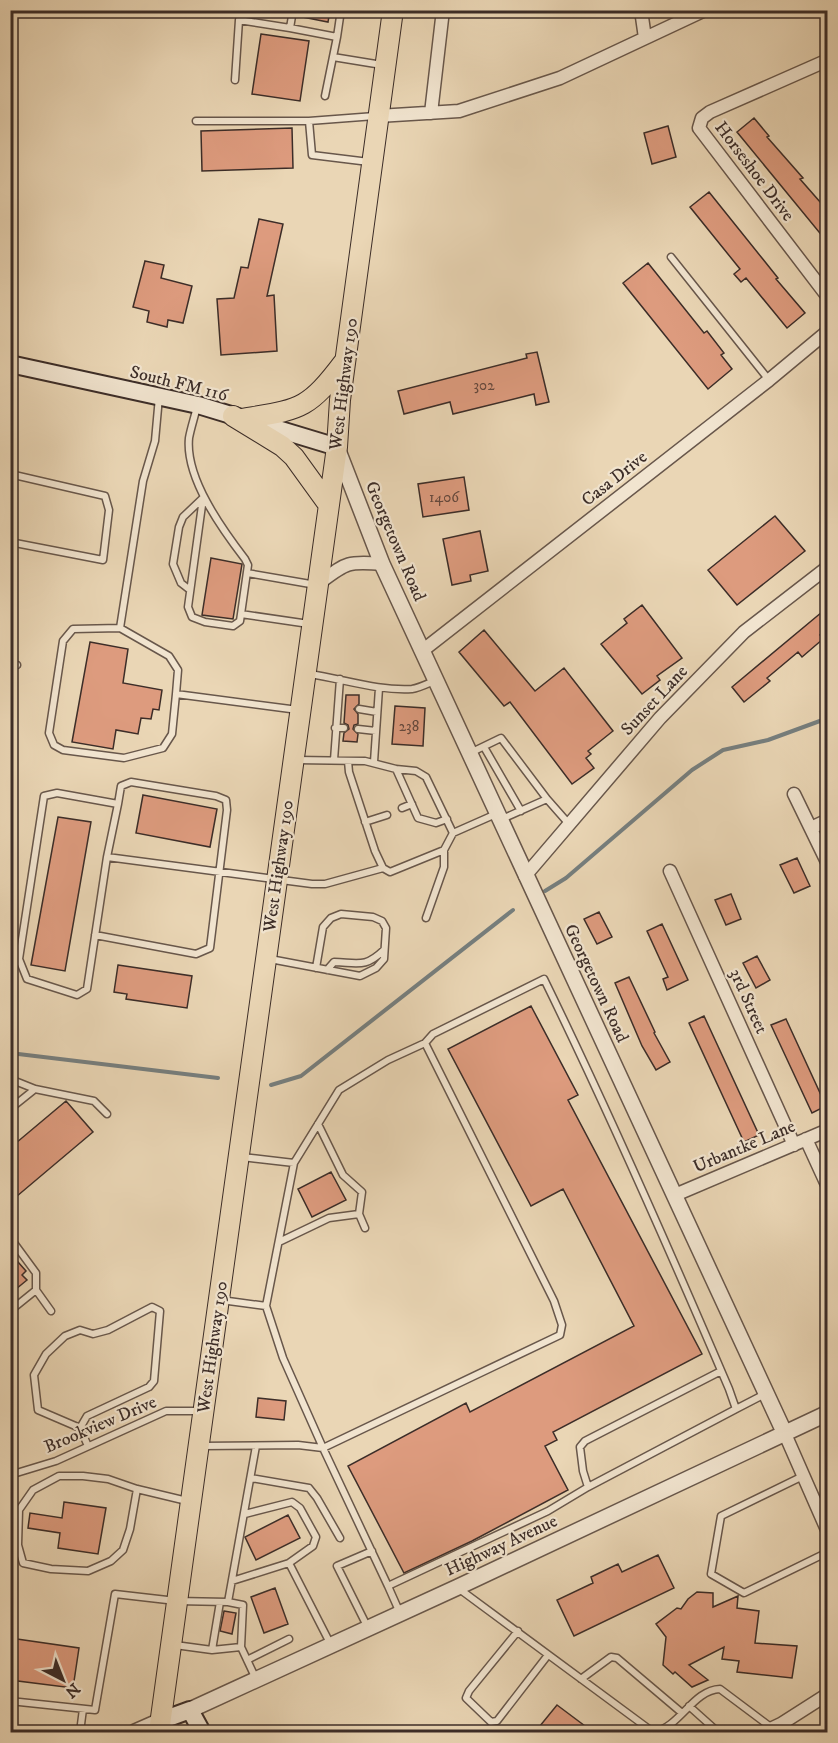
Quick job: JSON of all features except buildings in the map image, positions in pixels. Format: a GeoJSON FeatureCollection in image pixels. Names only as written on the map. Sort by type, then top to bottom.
{"type":"FeatureCollection","features":[{"type":"Feature","properties":{"kind":"main road","name":"West Highway 190"},"geometry":{"type":"LineString","coordinates":[[160,1727],[337,447],[345,360],[393,10]]}},
{"type":"Feature","properties":{"kind":"main road"},"geometry":{"type":"LineString","coordinates":[[238,417],[286,412],[301,407],[315,398],[345,360]]}},
{"type":"Feature","properties":{"kind":"main road","name":"South FM 116"},"geometry":{"type":"LineString","coordinates":[[10,364],[198,405],[337,447]]}},
{"type":"Feature","properties":{"kind":"main road"},"geometry":{"type":"LineString","coordinates":[[238,417],[282,446],[294,457],[328,504]]}},
{"type":"Feature","properties":{"kind":"main road"},"geometry":{"type":"LineString","coordinates":[[160,1727],[190,1710],[202,1732]]}},
{"type":"Feature","properties":{"kind":"street"},"geometry":{"type":"LineString","coordinates":[[430,113],[443,10]]}},
{"type":"Feature","properties":{"kind":"street"},"geometry":{"type":"LineString","coordinates":[[641,10],[645,38]]}},
{"type":"Feature","properties":{"kind":"street"},"geometry":{"type":"LineString","coordinates":[[378,116],[459,111],[560,78],[705,10]]}},
{"type":"Feature","properties":{"kind":"street","name":"Horseshoe Drive"},"geometry":{"type":"LineString","coordinates":[[828,60],[710,112],[702,118],[699,128],[828,297]]}},
{"type":"Feature","properties":{"kind":"street","name":"Casa Drive"},"geometry":{"type":"LineString","coordinates":[[422,651],[769,380],[828,331]]}},
{"type":"Feature","properties":{"kind":"street","name":"Georgetown Road"},"geometry":{"type":"LineString","coordinates":[[337,447],[382,564],[785,1434],[828,1532]]}},
{"type":"Feature","properties":{"kind":"street"},"geometry":{"type":"LineString","coordinates":[[317,585],[343,566],[356,562],[382,564]]}},
{"type":"Feature","properties":{"kind":"street","name":"Sunset Lane"},"geometry":{"type":"LineString","coordinates":[[525,876],[660,718],[744,632],[828,567]]}},
{"type":"Feature","properties":{"kind":"street"},"geometry":{"type":"LineString","coordinates":[[794,794],[828,864]]}},
{"type":"Feature","properties":{"kind":"street"},"geometry":{"type":"LineString","coordinates":[[811,828],[828,820]]}},
{"type":"Feature","properties":{"kind":"street","name":"3rd Street"},"geometry":{"type":"LineString","coordinates":[[670,871],[794,1145]]}},
{"type":"Feature","properties":{"kind":"street","name":"Urbantke Lane"},"geometry":{"type":"LineString","coordinates":[[675,1196],[828,1130]]}},
{"type":"Feature","properties":{"kind":"street"},"geometry":{"type":"LineString","coordinates":[[806,1139],[828,1187]]}},
{"type":"Feature","properties":{"kind":"street","name":"Highway Avenue"},"geometry":{"type":"LineString","coordinates":[[190,1710],[828,1413]]}},
{"type":"Feature","properties":{"kind":"street"},"geometry":{"type":"LineString","coordinates":[[768,1730],[828,1694]]}},
{"type":"Feature","properties":{"kind":"street"},"geometry":{"type":"LineString","coordinates":[[135,1732],[160,1727]]}},
{"type":"Feature","properties":{"kind":"lane"},"geometry":{"type":"LineString","coordinates":[[290,28],[293,10]]}},
{"type":"Feature","properties":{"kind":"lane"},"geometry":{"type":"LineString","coordinates":[[325,96],[341,10]]}},
{"type":"Feature","properties":{"kind":"lane"},"geometry":{"type":"LineString","coordinates":[[235,80],[239,20],[337,37]]}},
{"type":"Feature","properties":{"kind":"lane"},"geometry":{"type":"LineString","coordinates":[[333,57],[385,66]]}},
{"type":"Feature","properties":{"kind":"lane"},"geometry":{"type":"LineString","coordinates":[[196,122],[309,121],[378,116]]}},
{"type":"Feature","properties":{"kind":"lane"},"geometry":{"type":"LineString","coordinates":[[309,121],[312,155],[372,162]]}},
{"type":"Feature","properties":{"kind":"lane"},"geometry":{"type":"LineString","coordinates":[[671,257],[769,380]]}},
{"type":"Feature","properties":{"kind":"lane"},"geometry":{"type":"LineString","coordinates":[[120,628],[143,481],[155,441],[159,396]]}},
{"type":"Feature","properties":{"kind":"lane"},"geometry":{"type":"LineString","coordinates":[[198,405],[189,438],[190,451],[203,498],[248,566],[240,621],[233,626],[205,622],[192,617],[188,607],[203,498]]}},
{"type":"Feature","properties":{"kind":"lane"},"geometry":{"type":"LineString","coordinates":[[10,474],[105,496],[109,510],[103,560],[10,542]]}},
{"type":"Feature","properties":{"kind":"lane"},"geometry":{"type":"LineString","coordinates":[[190,590],[182,583],[173,564],[178,527],[183,517],[203,498]]}},
{"type":"Feature","properties":{"kind":"lane"},"geometry":{"type":"LineString","coordinates":[[247,573],[317,585]]}},
{"type":"Feature","properties":{"kind":"lane"},"geometry":{"type":"LineString","coordinates":[[241,614],[311,624]]}},
{"type":"Feature","properties":{"kind":"lane"},"geometry":{"type":"LineString","coordinates":[[120,628],[169,656],[178,670],[172,734],[163,748],[124,758],[63,750],[54,745],[49,733],[63,640],[73,629],[120,628]]}},
{"type":"Feature","properties":{"kind":"lane"},"geometry":{"type":"LineString","coordinates":[[306,674],[379,688],[414,689],[435,681]]}},
{"type":"Feature","properties":{"kind":"lane"},"geometry":{"type":"LineString","coordinates":[[333,760],[340,679]]}},
{"type":"Feature","properties":{"kind":"lane"},"geometry":{"type":"LineString","coordinates":[[374,762],[379,688]]}},
{"type":"Feature","properties":{"kind":"lane"},"geometry":{"type":"LineString","coordinates":[[176,694],[300,710]]}},
{"type":"Feature","properties":{"kind":"lane"},"geometry":{"type":"LineString","coordinates":[[336,708],[345,707]]}},
{"type":"Feature","properties":{"kind":"lane"},"geometry":{"type":"LineString","coordinates":[[359,709],[377,712]]}},
{"type":"Feature","properties":{"kind":"lane"},"geometry":{"type":"LineString","coordinates":[[335,728],[344,728]]}},
{"type":"Feature","properties":{"kind":"lane"},"geometry":{"type":"LineString","coordinates":[[358,729],[376,731]]}},
{"type":"Feature","properties":{"kind":"lane"},"geometry":{"type":"LineString","coordinates":[[469,754],[501,738],[569,824]]}},
{"type":"Feature","properties":{"kind":"lane"},"geometry":{"type":"LineString","coordinates":[[483,747],[521,811]]}},
{"type":"Feature","properties":{"kind":"lane"},"geometry":{"type":"LineString","coordinates":[[293,760],[374,762],[396,769],[416,771],[426,777],[453,833]]}},
{"type":"Feature","properties":{"kind":"lane"},"geometry":{"type":"LineString","coordinates":[[348,761],[349,772],[365,822],[383,868],[390,872],[400,869],[444,849]]}},
{"type":"Feature","properties":{"kind":"lane"},"geometry":{"type":"LineString","coordinates":[[396,769],[418,818],[436,823],[447,819]]}},
{"type":"Feature","properties":{"kind":"lane"},"geometry":{"type":"LineString","coordinates":[[95,935],[196,954],[210,948],[227,810],[226,800],[216,796],[131,782],[121,786],[118,804],[107,857],[95,935],[87,989],[77,995],[27,979],[19,959],[44,796],[57,793],[118,804]]}},
{"type":"Feature","properties":{"kind":"lane"},"geometry":{"type":"LineString","coordinates":[[426,918],[444,867],[444,849],[453,833],[521,811],[547,799]]}},
{"type":"Feature","properties":{"kind":"lane"},"geometry":{"type":"LineString","coordinates":[[402,808],[412,804]]}},
{"type":"Feature","properties":{"kind":"lane"},"geometry":{"type":"LineString","coordinates":[[365,822],[387,815]]}},
{"type":"Feature","properties":{"kind":"lane"},"geometry":{"type":"LineString","coordinates":[[107,857],[276,881],[325,884],[383,868]]}},
{"type":"Feature","properties":{"kind":"lane"},"geometry":{"type":"LineString","coordinates":[[265,959],[360,976],[376,968],[384,959],[386,928],[382,921],[373,917],[341,914],[331,918],[323,927],[316,968]]}},
{"type":"Feature","properties":{"kind":"lane"},"geometry":{"type":"LineString","coordinates":[[327,970],[334,962],[373,961],[384,950]]}},
{"type":"Feature","properties":{"kind":"lane"},"geometry":{"type":"LineString","coordinates":[[400,1614],[283,1358],[266,1306],[294,1163],[339,1090],[388,1060],[425,1043],[433,1034],[544,979],[595,1084],[736,1409]]}},
{"type":"Feature","properties":{"kind":"lane"},"geometry":{"type":"LineString","coordinates":[[198,1446],[298,1445],[323,1448],[560,1335],[562,1325],[554,1301],[425,1043]]}},
{"type":"Feature","properties":{"kind":"lane"},"geometry":{"type":"LineString","coordinates":[[10,1079],[35,1089],[94,1101],[107,1114]]}},
{"type":"Feature","properties":{"kind":"lane"},"geometry":{"type":"LineString","coordinates":[[10,1109],[35,1089]]}},
{"type":"Feature","properties":{"kind":"lane"},"geometry":{"type":"LineString","coordinates":[[318,1124],[344,1175],[362,1192],[359,1214],[365,1228]]}},
{"type":"Feature","properties":{"kind":"lane"},"geometry":{"type":"LineString","coordinates":[[238,1156],[294,1163]]}},
{"type":"Feature","properties":{"kind":"lane"},"geometry":{"type":"LineString","coordinates":[[279,1242],[328,1218],[359,1214]]}},
{"type":"Feature","properties":{"kind":"lane"},"geometry":{"type":"LineString","coordinates":[[14,1243],[36,1273],[36,1290],[51,1311]]}},
{"type":"Feature","properties":{"kind":"lane"},"geometry":{"type":"LineString","coordinates":[[10,1311],[36,1290]]}},
{"type":"Feature","properties":{"kind":"lane"},"geometry":{"type":"LineString","coordinates":[[218,1300],[266,1306]]}},
{"type":"Feature","properties":{"kind":"lane"},"geometry":{"type":"LineString","coordinates":[[80,1428],[87,1416],[149,1387],[154,1381],[160,1311],[152,1306],[108,1330],[93,1334],[80,1330],[65,1336],[46,1354],[34,1375],[38,1410],[80,1428],[88,1446]]}},
{"type":"Feature","properties":{"kind":"lane"},"geometry":{"type":"LineString","coordinates":[[588,1487],[580,1447],[585,1440],[721,1371]]}},
{"type":"Feature","properties":{"kind":"lane"},"geometry":{"type":"LineString","coordinates":[[388,1586],[548,1511],[588,1487],[766,1394]]}},
{"type":"Feature","properties":{"kind":"lane","name":"Brookview Drive"},"geometry":{"type":"LineString","coordinates":[[10,1475],[56,1461],[166,1411],[203,1411]]}},
{"type":"Feature","properties":{"kind":"lane"},"geometry":{"type":"LineString","coordinates":[[228,1602],[256,1446]]}},
{"type":"Feature","properties":{"kind":"lane"},"geometry":{"type":"LineString","coordinates":[[137,1489],[130,1529],[123,1550],[111,1561],[88,1571],[51,1569],[23,1563],[18,1545],[19,1510],[33,1490],[59,1476],[108,1479],[190,1502]]}},
{"type":"Feature","properties":{"kind":"lane"},"geometry":{"type":"LineString","coordinates":[[803,1476],[721,1516],[711,1574],[744,1593],[828,1552]]}},
{"type":"Feature","properties":{"kind":"lane"},"geometry":{"type":"LineString","coordinates":[[251,1478],[309,1488],[317,1497],[340,1538]]}},
{"type":"Feature","properties":{"kind":"lane"},"geometry":{"type":"LineString","coordinates":[[232,1581],[289,1563],[313,1546],[316,1537],[300,1508],[292,1502],[245,1514]]}},
{"type":"Feature","properties":{"kind":"lane"},"geometry":{"type":"LineString","coordinates":[[368,1629],[337,1566],[372,1551]]}},
{"type":"Feature","properties":{"kind":"lane"},"geometry":{"type":"LineString","coordinates":[[289,1563],[331,1646]]}},
{"type":"Feature","properties":{"kind":"lane"},"geometry":{"type":"LineString","coordinates":[[458,1587],[654,1732],[665,1732],[689,1706],[713,1689],[720,1689],[768,1730]]}},
{"type":"Feature","properties":{"kind":"lane"},"geometry":{"type":"LineString","coordinates":[[10,1701],[95,1710],[114,1594],[243,1605],[241,1647],[256,1679]]}},
{"type":"Feature","properties":{"kind":"lane"},"geometry":{"type":"LineString","coordinates":[[212,1650],[220,1602]]}},
{"type":"Feature","properties":{"kind":"lane"},"geometry":{"type":"LineString","coordinates":[[518,1631],[469,1691],[466,1698],[491,1722],[498,1721],[548,1655]]}},
{"type":"Feature","properties":{"kind":"lane"},"geometry":{"type":"LineString","coordinates":[[247,1660],[289,1639]]}},
{"type":"Feature","properties":{"kind":"lane"},"geometry":{"type":"LineString","coordinates":[[171,1644],[212,1650],[241,1647]]}},
{"type":"Feature","properties":{"kind":"lane"},"geometry":{"type":"LineString","coordinates":[[581,1679],[611,1657],[617,1658],[682,1713]]}},
{"type":"Feature","properties":{"kind":"lane"},"geometry":{"type":"LineString","coordinates":[[689,1706],[718,1732]]}},
{"type":"Feature","properties":{"kind":"lane"},"geometry":{"type":"LineString","coordinates":[[81,1732],[83,1709]]}},
{"type":"Feature","properties":{"kind":"waterway"},"geometry":{"type":"LineString","coordinates":[[545,891],[566,878],[692,770],[723,750],[768,740],[828,718]]}},
{"type":"Feature","properties":{"kind":"waterway"},"geometry":{"type":"LineString","coordinates":[[271,1085],[301,1076],[513,910]]}},
{"type":"Feature","properties":{"kind":"waterway"},"geometry":{"type":"LineString","coordinates":[[10,1053],[218,1078]]}}]}
